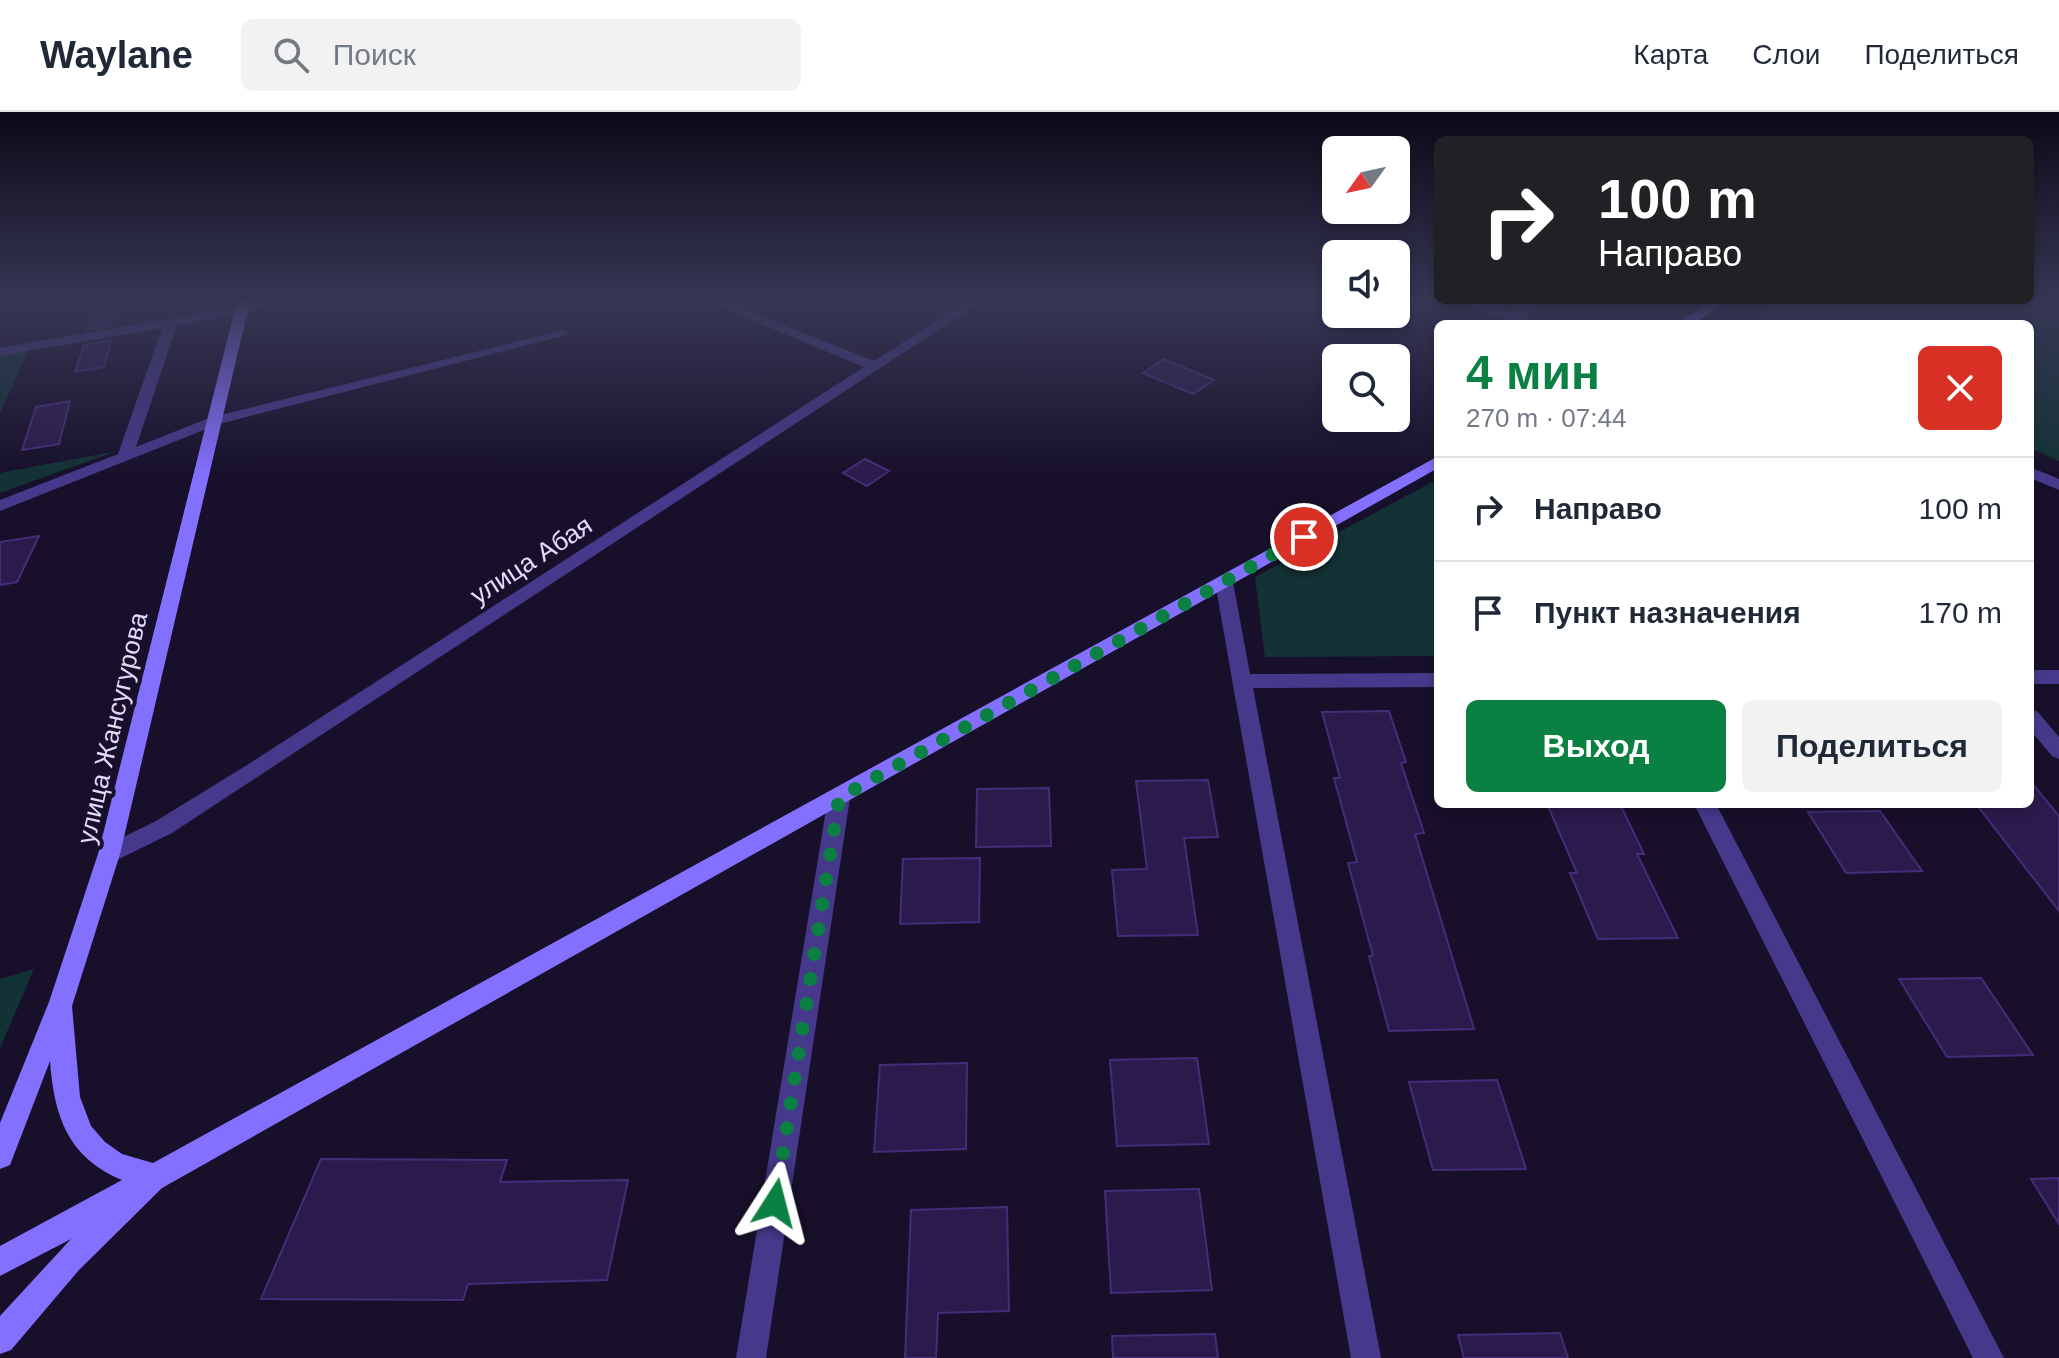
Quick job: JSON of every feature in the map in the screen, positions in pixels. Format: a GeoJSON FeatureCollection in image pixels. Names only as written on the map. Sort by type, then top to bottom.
{"type":"FeatureCollection","features":[{"type":"Feature","properties":{"kind":"main road","name":"улица Жансугурова"},"geometry":{"type":"LineString","coordinates":[[0,1156],[61,1002],[109,854],[230,359]]}},
{"type":"Feature","properties":{"kind":"main road"},"geometry":{"type":"LineString","coordinates":[[0,1262],[839,798],[1434,464]]}},
{"type":"Feature","properties":{"kind":"main road"},"geometry":{"type":"LineString","coordinates":[[61,1002],[64,1073],[70,1109],[83,1139],[111,1162],[154,1177]]}},
{"type":"Feature","properties":{"kind":"main road"},"geometry":{"type":"LineString","coordinates":[[0,1339],[69,1260],[154,1177]]}},
{"type":"Feature","properties":{"kind":"street"},"geometry":{"type":"LineString","coordinates":[[125,456],[158,359]]}},
{"type":"Feature","properties":{"kind":"street"},"geometry":{"type":"LineString","coordinates":[[0,506],[214,421],[462,359]]}},
{"type":"Feature","properties":{"kind":"street"},"geometry":{"type":"LineString","coordinates":[[856,359],[876,367]]}},
{"type":"Feature","properties":{"kind":"street","name":"улица Абая"},"geometry":{"type":"LineString","coordinates":[[109,854],[164,827],[254,770],[888,359]]}},
{"type":"Feature","properties":{"kind":"street"},"geometry":{"type":"LineString","coordinates":[[2034,474],[2059,485]]}},
{"type":"Feature","properties":{"kind":"street"},"geometry":{"type":"LineString","coordinates":[[1224,582],[1366,1358]]}},
{"type":"Feature","properties":{"kind":"street"},"geometry":{"type":"LineString","coordinates":[[2034,677],[2059,677]]}},
{"type":"Feature","properties":{"kind":"street"},"geometry":{"type":"LineString","coordinates":[[1242,681],[1434,680]]}},
{"type":"Feature","properties":{"kind":"street"},"geometry":{"type":"LineString","coordinates":[[2034,721],[2059,751]]}},
{"type":"Feature","properties":{"kind":"street"},"geometry":{"type":"LineString","coordinates":[[751,1358],[839,798]]}},
{"type":"Feature","properties":{"kind":"street"},"geometry":{"type":"LineString","coordinates":[[1707,808],[1989,1358]]}},
{"type":"Feature","properties":{"kind":"green space"},"geometry":{"type":"Polygon","coordinates":[[[0,359],[25,359],[0,414],[0,359]]]}},
{"type":"Feature","properties":{"kind":"green space"},"geometry":{"type":"Polygon","coordinates":[[[2034,359],[2059,359],[2059,461],[2034,450],[2034,359]]]}},
{"type":"Feature","properties":{"kind":"green space"},"geometry":{"type":"Polygon","coordinates":[[[117,451],[0,493],[0,473],[117,451]]]}},
{"type":"Feature","properties":{"kind":"green space"},"geometry":{"type":"Polygon","coordinates":[[[1434,481],[1434,656],[1265,657],[1255,577],[1434,481]]]}},
{"type":"Feature","properties":{"kind":"green space"},"geometry":{"type":"Polygon","coordinates":[[[34,969],[0,1048],[0,979],[34,969]]]}},
{"type":"Feature","properties":{"kind":"building"},"geometry":{"type":"Polygon","coordinates":[[[79,359],[106,359],[104,367],[75,372],[79,359]]]}},
{"type":"Feature","properties":{"kind":"building"},"geometry":{"type":"Polygon","coordinates":[[[1164,359],[1214,380],[1193,394],[1143,373],[1164,359]]]}},
{"type":"Feature","properties":{"kind":"building"},"geometry":{"type":"Polygon","coordinates":[[[70,401],[59,444],[22,450],[36,407],[70,401]]]}},
{"type":"Feature","properties":{"kind":"building"},"geometry":{"type":"Polygon","coordinates":[[[865,459],[889,471],[867,486],[843,473],[865,459]]]}},
{"type":"Feature","properties":{"kind":"building"},"geometry":{"type":"Polygon","coordinates":[[[39,536],[17,582],[0,585],[0,542],[39,536]]]}},
{"type":"Feature","properties":{"kind":"building"},"geometry":{"type":"Polygon","coordinates":[[[1389,711],[1406,762],[1401,763],[1424,833],[1415,834],[1474,1029],[1389,1031],[1348,863],[1357,862],[1334,778],[1340,778],[1322,712],[1389,711]]]}},
{"type":"Feature","properties":{"kind":"building"},"geometry":{"type":"Polygon","coordinates":[[[1208,780],[1218,837],[1184,838],[1198,935],[1118,936],[1112,870],[1147,869],[1136,781],[1208,780]]]}},
{"type":"Feature","properties":{"kind":"building"},"geometry":{"type":"Polygon","coordinates":[[[2034,786],[2059,816],[2059,911],[1979,808],[2034,808],[2034,786]]]}},
{"type":"Feature","properties":{"kind":"building"},"geometry":{"type":"Polygon","coordinates":[[[1049,788],[1051,846],[976,847],[977,789],[1049,788]]]}},
{"type":"Feature","properties":{"kind":"building"},"geometry":{"type":"Polygon","coordinates":[[[1549,808],[1622,808],[1644,854],[1637,854],[1678,938],[1598,939],[1570,873],[1577,873],[1549,808]]]}},
{"type":"Feature","properties":{"kind":"building"},"geometry":{"type":"Polygon","coordinates":[[[1880,811],[1922,871],[1846,873],[1808,812],[1880,811]]]}},
{"type":"Feature","properties":{"kind":"building"},"geometry":{"type":"Polygon","coordinates":[[[980,858],[979,922],[900,924],[903,859],[980,858]]]}},
{"type":"Feature","properties":{"kind":"building"},"geometry":{"type":"Polygon","coordinates":[[[1981,978],[2033,1055],[1947,1057],[1899,979],[1981,978]]]}},
{"type":"Feature","properties":{"kind":"building"},"geometry":{"type":"Polygon","coordinates":[[[1197,1058],[1209,1144],[1117,1146],[1110,1060],[1197,1058]]]}},
{"type":"Feature","properties":{"kind":"building"},"geometry":{"type":"Polygon","coordinates":[[[967,1063],[966,1149],[874,1152],[880,1065],[967,1063]]]}},
{"type":"Feature","properties":{"kind":"building"},"geometry":{"type":"Polygon","coordinates":[[[1497,1080],[1526,1169],[1433,1170],[1409,1082],[1497,1080]]]}},
{"type":"Feature","properties":{"kind":"building"},"geometry":{"type":"Polygon","coordinates":[[[321,1159],[507,1160],[500,1182],[628,1180],[607,1280],[468,1284],[463,1300],[261,1299],[321,1159]]]}},
{"type":"Feature","properties":{"kind":"building"},"geometry":{"type":"Polygon","coordinates":[[[2059,1178],[2059,1224],[2031,1179],[2059,1178]]]}},
{"type":"Feature","properties":{"kind":"building"},"geometry":{"type":"Polygon","coordinates":[[[1199,1189],[1212,1290],[1111,1293],[1105,1191],[1199,1189]]]}},
{"type":"Feature","properties":{"kind":"building"},"geometry":{"type":"Polygon","coordinates":[[[1007,1207],[1009,1311],[938,1313],[936,1358],[905,1358],[911,1210],[1007,1207]]]}},
{"type":"Feature","properties":{"kind":"building"},"geometry":{"type":"Polygon","coordinates":[[[1560,1333],[1568,1358],[1464,1358],[1458,1335],[1560,1333]]]}},
{"type":"Feature","properties":{"kind":"building"},"geometry":{"type":"Polygon","coordinates":[[[1215,1334],[1218,1358],[1113,1358],[1112,1336],[1215,1334]]]}},
{"type":"Feature","properties":{"kind":"route"},"geometry":{"type":"LineString","coordinates":[[775,1203],[839,798],[1304,537]]}}]}
